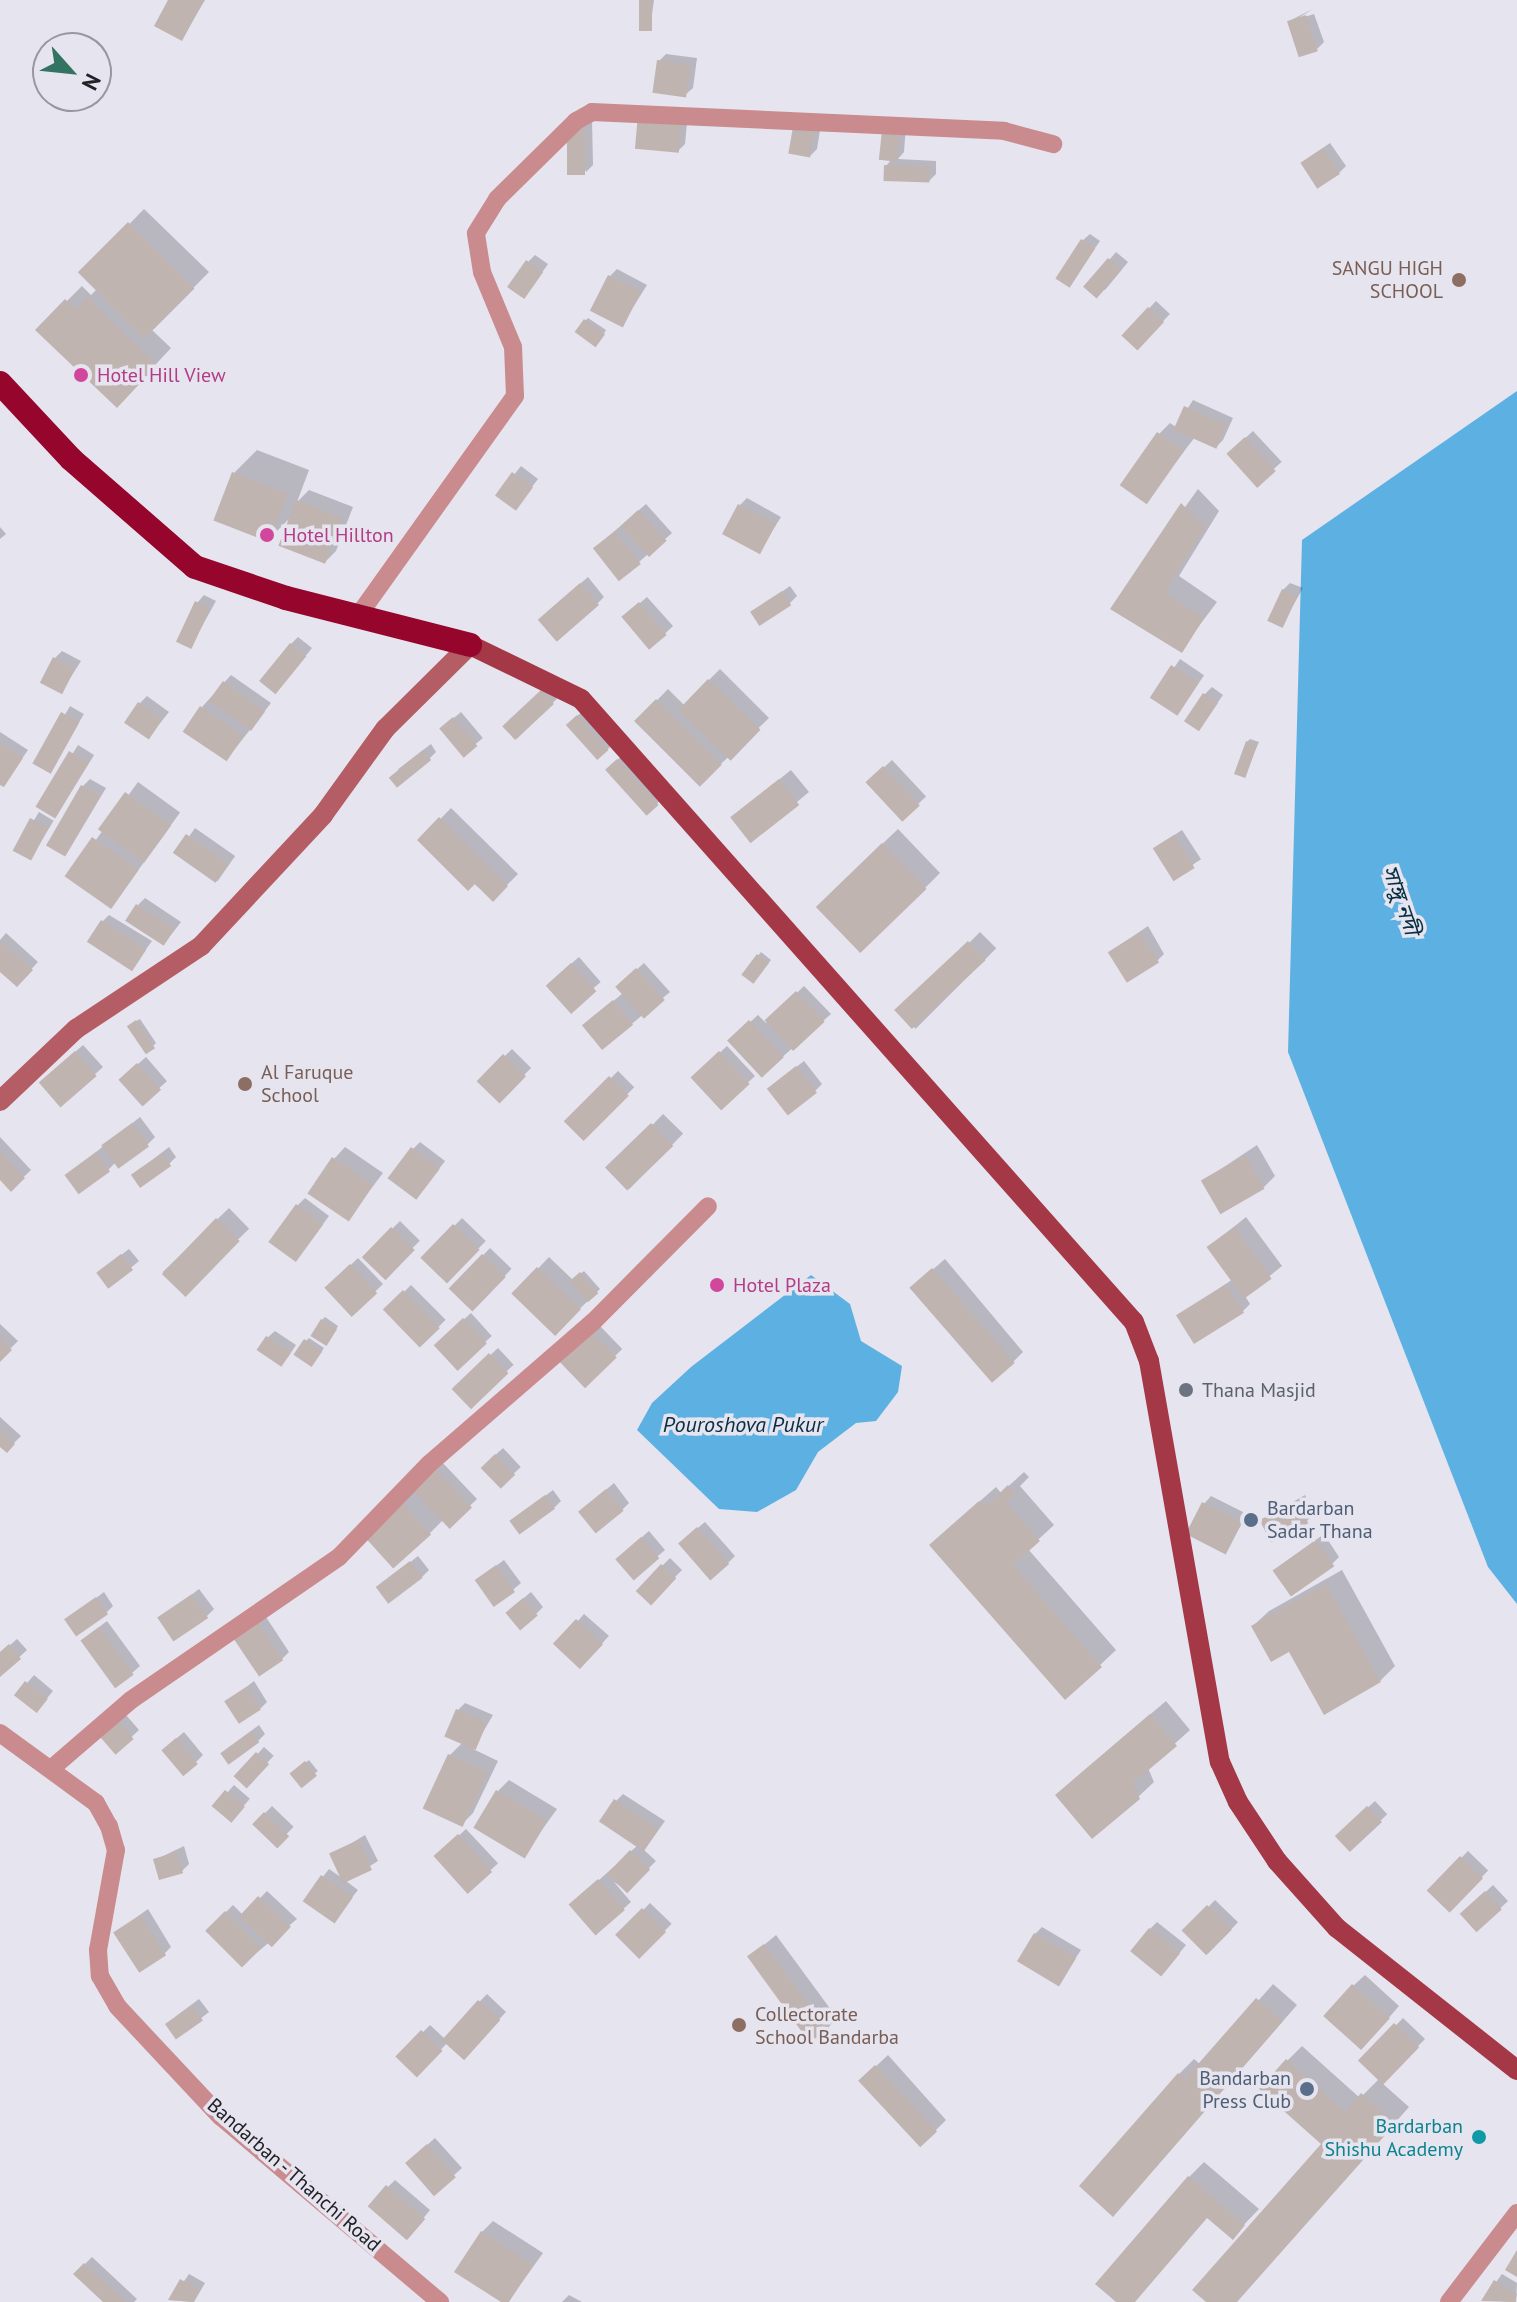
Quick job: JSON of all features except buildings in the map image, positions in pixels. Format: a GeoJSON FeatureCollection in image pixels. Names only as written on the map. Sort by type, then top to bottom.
{"type":"FeatureCollection","features":[{"type":"Feature","properties":{"kind":"highway"},"geometry":{"type":"LineString","coordinates":[[0,383],[71,459],[195,567],[358,616],[470,645]]}},
{"type":"Feature","properties":{"kind":"main road"},"geometry":{"type":"LineString","coordinates":[[0,1101],[76,1029],[201,946],[323,815],[385,729],[470,645],[581,699],[1134,1322],[1149,1361],[1220,1762],[1238,1802],[1277,1861],[1337,1928],[1517,2070]]}},
{"type":"Feature","properties":{"kind":"street"},"geometry":{"type":"LineString","coordinates":[[358,616],[515,396],[513,347],[482,272],[476,233],[497,199],[576,121],[592,112],[1004,131],[1053,144]]}},
{"type":"Feature","properties":{"kind":"street"},"geometry":{"type":"LineString","coordinates":[[52,1768],[131,1700],[339,1557],[429,1464],[593,1322],[708,1206]]}},
{"type":"Feature","properties":{"kind":"street","name":"Bandarban - Thanchi Road"},"geometry":{"type":"LineString","coordinates":[[0,1733],[96,1803],[116,1850],[98,1950],[100,1976],[117,2006],[221,2117],[440,2302]]}},
{"type":"Feature","properties":{"kind":"street"},"geometry":{"type":"LineString","coordinates":[[1449,2302],[1517,2213]]}},
{"type":"Feature","properties":{"kind":"water","name":"সাঙ্গু নদী"},"geometry":{"type":"Polygon","coordinates":[[[1517,391],[1517,1604],[1488,1567],[1288,1052],[1302,540],[1517,391]]]}},
{"type":"Feature","properties":{"kind":"water","name":"Pouroshova Pukur"},"geometry":{"type":"Polygon","coordinates":[[[811,1275],[850,1304],[861,1341],[902,1366],[898,1392],[876,1421],[856,1423],[818,1452],[796,1490],[757,1512],[719,1509],[637,1430],[652,1403],[691,1367],[811,1275]]]}},
{"type":"Feature","properties":{"kind":"place","name":"SANGU HIGH SCHOOL"},"geometry":{"type":"Point","coordinates":[1459,280]}},
{"type":"Feature","properties":{"kind":"place","name":"Hotel Hill View"},"geometry":{"type":"Point","coordinates":[81,375]}},
{"type":"Feature","properties":{"kind":"place","name":"Hotel Hillton"},"geometry":{"type":"Point","coordinates":[267,535]}},
{"type":"Feature","properties":{"kind":"place","name":"Al Faruque School"},"geometry":{"type":"Point","coordinates":[245,1084]}},
{"type":"Feature","properties":{"kind":"place","name":"Hotel Plaza"},"geometry":{"type":"Point","coordinates":[717,1285]}},
{"type":"Feature","properties":{"kind":"place","name":"Thana Masjid"},"geometry":{"type":"Point","coordinates":[1186,1390]}},
{"type":"Feature","properties":{"kind":"place","name":"Bardarban Sadar Thana"},"geometry":{"type":"Point","coordinates":[1251,1520]}},
{"type":"Feature","properties":{"kind":"place","name":"Collectorate School Bandarba"},"geometry":{"type":"Point","coordinates":[739,2025]}},
{"type":"Feature","properties":{"kind":"place","name":"Bandarban Press Club"},"geometry":{"type":"Point","coordinates":[1307,2089]}},
{"type":"Feature","properties":{"kind":"place","name":"Bardarban Shishu Academy"},"geometry":{"type":"Point","coordinates":[1479,2137]}}]}
